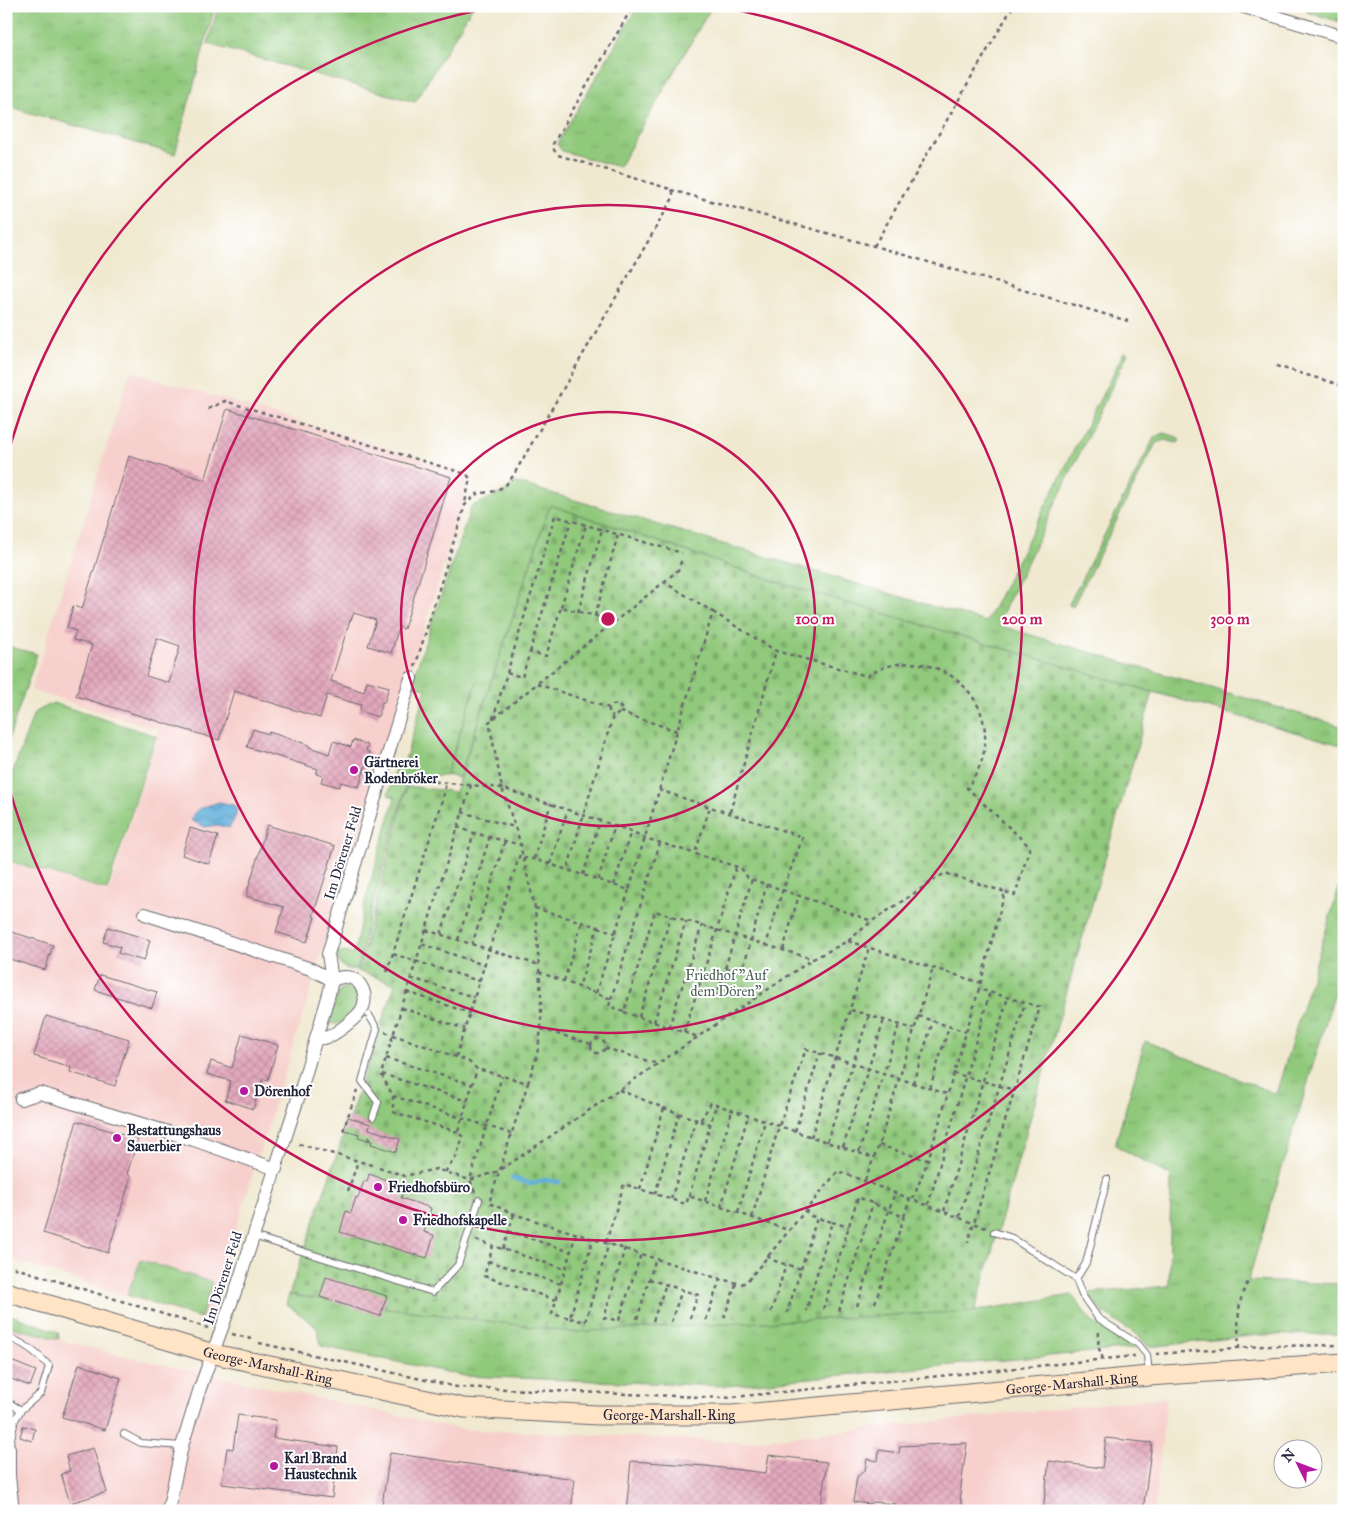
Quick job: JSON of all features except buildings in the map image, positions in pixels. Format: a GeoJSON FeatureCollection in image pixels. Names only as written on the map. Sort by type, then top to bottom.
{"type":"FeatureCollection","features":[{"type":"Feature","properties":{"kind":"main road","name":"George-Marshall-Ring"},"geometry":{"type":"LineString","coordinates":[[6,1292],[214,1354],[464,1408],[598,1415],[732,1415],[1149,1376],[1344,1362]]}},
{"type":"Feature","properties":{"kind":"street"},"geometry":{"type":"LineString","coordinates":[[1241,6],[1344,37]]}},
{"type":"Feature","properties":{"kind":"street","name":"Im Dörener Feld"},"geometry":{"type":"LineString","coordinates":[[168,1511],[182,1446],[200,1388],[214,1354],[276,1170],[316,1037],[332,980],[328,954],[411,678]]}},
{"type":"Feature","properties":{"kind":"street"},"geometry":{"type":"LineString","coordinates":[[144,914],[311,969],[332,980],[345,977],[356,980],[362,985],[365,995],[363,1009],[349,1024],[324,1038],[316,1037]]}},
{"type":"Feature","properties":{"kind":"street"},"geometry":{"type":"LineString","coordinates":[[21,1099],[40,1094],[194,1140],[276,1170]]}},
{"type":"Feature","properties":{"kind":"street"},"geometry":{"type":"LineString","coordinates":[[9,1448],[13,1511]]}},
{"type":"Feature","properties":{"kind":"lane"},"geometry":{"type":"LineString","coordinates":[[369,1015],[377,1029],[362,1081],[378,1102],[373,1117]]}},
{"type":"Feature","properties":{"kind":"lane"},"geometry":{"type":"LineString","coordinates":[[1076,1279],[1086,1263],[1107,1179]]}},
{"type":"Feature","properties":{"kind":"lane"},"geometry":{"type":"LineString","coordinates":[[253,1236],[433,1292],[458,1265],[479,1200]]}},
{"type":"Feature","properties":{"kind":"lane"},"geometry":{"type":"LineString","coordinates":[[994,1232],[1012,1238],[1076,1279],[1082,1294],[1098,1318],[1138,1344],[1147,1355],[1149,1376]]}},
{"type":"Feature","properties":{"kind":"lane"},"geometry":{"type":"LineString","coordinates":[[6,1337],[16,1340],[37,1353],[52,1367],[41,1392],[21,1410],[15,1420],[9,1448]]}},
{"type":"Feature","properties":{"kind":"lane"},"geometry":{"type":"LineString","coordinates":[[6,1401],[21,1410]]}},
{"type":"Feature","properties":{"kind":"lane"},"geometry":{"type":"LineString","coordinates":[[124,1434],[141,1443],[182,1446]]}},
{"type":"Feature","properties":{"kind":"path"},"geometry":{"type":"LineString","coordinates":[[633,6],[553,144],[554,150],[558,155],[1128,321]]}},
{"type":"Feature","properties":{"kind":"path"},"geometry":{"type":"LineString","coordinates":[[874,246],[1013,6]]}},
{"type":"Feature","properties":{"kind":"path"},"geometry":{"type":"LineString","coordinates":[[465,505],[477,494],[495,491],[505,486],[513,476],[673,198],[674,192],[670,189]]}},
{"type":"Feature","properties":{"kind":"path"},"geometry":{"type":"LineString","coordinates":[[1276,366],[1344,386]]}},
{"type":"Feature","properties":{"kind":"path"},"geometry":{"type":"LineString","coordinates":[[208,409],[225,401],[466,474],[470,478],[465,505],[411,678]]}},
{"type":"Feature","properties":{"kind":"path"},"geometry":{"type":"LineString","coordinates":[[682,553],[555,516],[492,720],[489,722],[502,788],[521,847],[535,908],[541,1029],[537,1054],[489,1203],[514,1214],[736,1284],[742,1284],[750,1278],[838,1171],[974,1223]]}},
{"type":"Feature","properties":{"kind":"path"},"geometry":{"type":"LineString","coordinates":[[507,673],[522,677],[570,521]]}},
{"type":"Feature","properties":{"kind":"path"},"geometry":{"type":"LineString","coordinates":[[530,652],[546,656],[586,525]]}},
{"type":"Feature","properties":{"kind":"path"},"geometry":{"type":"LineString","coordinates":[[578,612],[602,530]]}},
{"type":"Feature","properties":{"kind":"path"},"geometry":{"type":"LineString","coordinates":[[595,616],[618,535]]}},
{"type":"Feature","properties":{"kind":"path"},"geometry":{"type":"LineString","coordinates":[[492,720],[664,582],[678,570],[682,559]]}},
{"type":"Feature","properties":{"kind":"path"},"geometry":{"type":"LineString","coordinates":[[379,1168],[405,1176],[436,1169],[470,1180],[499,1171],[813,959],[848,941],[872,921],[945,873],[1015,895],[1030,847],[967,788],[980,766],[984,754],[985,735],[978,705],[963,685],[942,670],[918,663],[893,664],[867,676],[776,651],[664,582]]}},
{"type":"Feature","properties":{"kind":"path"},"geometry":{"type":"LineString","coordinates":[[561,608],[615,621]]}},
{"type":"Feature","properties":{"kind":"path"},"geometry":{"type":"LineString","coordinates":[[596,994],[713,612]]}},
{"type":"Feature","properties":{"kind":"path"},"geometry":{"type":"LineString","coordinates":[[730,812],[776,651]]}},
{"type":"Feature","properties":{"kind":"path"},"geometry":{"type":"LineString","coordinates":[[537,684],[609,708]]}},
{"type":"Feature","properties":{"kind":"path"},"geometry":{"type":"LineString","coordinates":[[609,708],[613,704],[617,704],[620,712]]}},
{"type":"Feature","properties":{"kind":"path"},"geometry":{"type":"LineString","coordinates":[[609,708],[609,712],[613,716]]}},
{"type":"Feature","properties":{"kind":"path"},"geometry":{"type":"LineString","coordinates":[[620,712],[677,730]]}},
{"type":"Feature","properties":{"kind":"path"},"geometry":{"type":"LineString","coordinates":[[567,870],[613,716],[620,712]]}},
{"type":"Feature","properties":{"kind":"path"},"geometry":{"type":"LineString","coordinates":[[382,777],[502,788],[615,825],[644,838],[741,868],[748,878],[872,921]]}},
{"type":"Feature","properties":{"kind":"path"},"geometry":{"type":"LineString","coordinates":[[387,972],[446,782]]}},
{"type":"Feature","properties":{"kind":"path"},"geometry":{"type":"LineString","coordinates":[[445,1172],[456,1157],[462,1137],[458,1132],[393,1112],[393,1096],[381,1074],[471,785]]}},
{"type":"Feature","properties":{"kind":"path"},"geometry":{"type":"LineString","coordinates":[[659,789],[803,837],[783,889],[766,945]]}},
{"type":"Feature","properties":{"kind":"path"},"geometry":{"type":"LineString","coordinates":[[534,859],[551,803]]}},
{"type":"Feature","properties":{"kind":"path"},"geometry":{"type":"LineString","coordinates":[[695,853],[710,807]]}},
{"type":"Feature","properties":{"kind":"path"},"geometry":{"type":"LineString","coordinates":[[550,864],[568,809]]}},
{"type":"Feature","properties":{"kind":"path"},"geometry":{"type":"LineString","coordinates":[[462,812],[515,827]]}},
{"type":"Feature","properties":{"kind":"path"},"geometry":{"type":"LineString","coordinates":[[583,875],[600,820]]}},
{"type":"Feature","properties":{"kind":"path"},"geometry":{"type":"LineString","coordinates":[[598,880],[615,825]]}},
{"type":"Feature","properties":{"kind":"path"},"geometry":{"type":"LineString","coordinates":[[457,826],[521,847]]}},
{"type":"Feature","properties":{"kind":"path"},"geometry":{"type":"LineString","coordinates":[[614,885],[632,831]]}},
{"type":"Feature","properties":{"kind":"path"},"geometry":{"type":"LineString","coordinates":[[441,934],[474,833]]}},
{"type":"Feature","properties":{"kind":"path"},"geometry":{"type":"LineString","coordinates":[[458,940],[490,836]]}},
{"type":"Feature","properties":{"kind":"path"},"geometry":{"type":"LineString","coordinates":[[472,944],[505,841]]}},
{"type":"Feature","properties":{"kind":"path"},"geometry":{"type":"LineString","coordinates":[[660,843],[609,1006],[698,1037]]}},
{"type":"Feature","properties":{"kind":"path"},"geometry":{"type":"LineString","coordinates":[[456,1057],[521,847]]}},
{"type":"Feature","properties":{"kind":"path"},"geometry":{"type":"LineString","coordinates":[[523,858],[534,859],[629,890]]}},
{"type":"Feature","properties":{"kind":"path"},"geometry":{"type":"LineString","coordinates":[[684,1032],[736,867]]}},
{"type":"Feature","properties":{"kind":"path"},"geometry":{"type":"LineString","coordinates":[[698,990],[717,995],[752,879]]}},
{"type":"Feature","properties":{"kind":"path"},"geometry":{"type":"LineString","coordinates":[[726,968],[742,972],[767,884]]}},
{"type":"Feature","properties":{"kind":"path"},"geometry":{"type":"LineString","coordinates":[[875,1303],[904,1217],[928,1160],[981,983],[1005,892]]}},
{"type":"Feature","properties":{"kind":"path"},"geometry":{"type":"LineString","coordinates":[[783,950],[799,895]]}},
{"type":"Feature","properties":{"kind":"path"},"geometry":{"type":"LineString","coordinates":[[535,908],[615,933]]}},
{"type":"Feature","properties":{"kind":"path"},"geometry":{"type":"LineString","coordinates":[[624,1012],[655,911],[813,959]]}},
{"type":"Feature","properties":{"kind":"path"},"geometry":{"type":"LineString","coordinates":[[639,1017],[671,916]]}},
{"type":"Feature","properties":{"kind":"path"},"geometry":{"type":"LineString","coordinates":[[654,1022],[686,920]]}},
{"type":"Feature","properties":{"kind":"path"},"geometry":{"type":"LineString","coordinates":[[564,981],[582,922]]}},
{"type":"Feature","properties":{"kind":"path"},"geometry":{"type":"LineString","coordinates":[[669,1027],[702,925]]}},
{"type":"Feature","properties":{"kind":"path"},"geometry":{"type":"LineString","coordinates":[[579,987],[598,927]]}},
{"type":"Feature","properties":{"kind":"path"},"geometry":{"type":"LineString","coordinates":[[426,930],[539,965]]}},
{"type":"Feature","properties":{"kind":"path"},"geometry":{"type":"LineString","coordinates":[[848,941],[981,983]]}},
{"type":"Feature","properties":{"kind":"path"},"geometry":{"type":"LineString","coordinates":[[422,944],[484,964]]}},
{"type":"Feature","properties":{"kind":"path"},"geometry":{"type":"LineString","coordinates":[[811,1137],[869,947]]}},
{"type":"Feature","properties":{"kind":"path"},"geometry":{"type":"LineString","coordinates":[[393,954],[479,981]]}},
{"type":"Feature","properties":{"kind":"path"},"geometry":{"type":"LineString","coordinates":[[865,1180],[879,1145],[933,968]]}},
{"type":"Feature","properties":{"kind":"path"},"geometry":{"type":"LineString","coordinates":[[539,972],[611,999]]}},
{"type":"Feature","properties":{"kind":"path"},"geometry":{"type":"LineString","coordinates":[[411,978],[474,998]]}},
{"type":"Feature","properties":{"kind":"path"},"geometry":{"type":"LineString","coordinates":[[968,1242],[1040,1007],[979,989]]}},
{"type":"Feature","properties":{"kind":"path"},"geometry":{"type":"LineString","coordinates":[[406,992],[470,1013]]}},
{"type":"Feature","properties":{"kind":"path"},"geometry":{"type":"LineString","coordinates":[[928,1205],[990,992]]}},
{"type":"Feature","properties":{"kind":"path"},"geometry":{"type":"LineString","coordinates":[[944,1211],[1008,997]]}},
{"type":"Feature","properties":{"kind":"path"},"geometry":{"type":"LineString","coordinates":[[959,1217],[1025,1003]]}},
{"type":"Feature","properties":{"kind":"path"},"geometry":{"type":"LineString","coordinates":[[401,1008],[464,1029]]}},
{"type":"Feature","properties":{"kind":"path"},"geometry":{"type":"LineString","coordinates":[[850,1010],[914,1029]]}},
{"type":"Feature","properties":{"kind":"path"},"geometry":{"type":"LineString","coordinates":[[827,1142],[869,1016]]}},
{"type":"Feature","properties":{"kind":"path"},"geometry":{"type":"LineString","coordinates":[[918,1016],[966,1032]]}},
{"type":"Feature","properties":{"kind":"path"},"geometry":{"type":"LineString","coordinates":[[842,1147],[884,1020]]}},
{"type":"Feature","properties":{"kind":"path"},"geometry":{"type":"LineString","coordinates":[[913,1083],[933,1021]]}},
{"type":"Feature","properties":{"kind":"path"},"geometry":{"type":"LineString","coordinates":[[858,1153],[899,1025]]}},
{"type":"Feature","properties":{"kind":"path"},"geometry":{"type":"LineString","coordinates":[[930,1088],[950,1027]]}},
{"type":"Feature","properties":{"kind":"path"},"geometry":{"type":"LineString","coordinates":[[541,1029],[591,1044]]}},
{"type":"Feature","properties":{"kind":"path"},"geometry":{"type":"LineString","coordinates":[[393,1034],[468,1061],[477,1069],[528,1084]]}},
{"type":"Feature","properties":{"kind":"path"},"geometry":{"type":"LineString","coordinates":[[591,1044],[596,1039],[600,1039],[605,1044],[605,1048]]}},
{"type":"Feature","properties":{"kind":"path"},"geometry":{"type":"LineString","coordinates":[[591,1044],[591,1048],[596,1053],[603,1051],[605,1048]]}},
{"type":"Feature","properties":{"kind":"path"},"geometry":{"type":"LineString","coordinates":[[605,1048],[658,1064]]}},
{"type":"Feature","properties":{"kind":"path"},"geometry":{"type":"LineString","coordinates":[[752,1217],[779,1126],[806,1050],[869,1068],[947,1094]]}},
{"type":"Feature","properties":{"kind":"path"},"geometry":{"type":"LineString","coordinates":[[795,1131],[820,1053]]}},
{"type":"Feature","properties":{"kind":"path"},"geometry":{"type":"LineString","coordinates":[[386,1058],[473,1086]]}},
{"type":"Feature","properties":{"kind":"path"},"geometry":{"type":"LineString","coordinates":[[458,1132],[477,1069]]}},
{"type":"Feature","properties":{"kind":"path"},"geometry":{"type":"LineString","coordinates":[[953,1073],[1015,1090]]}},
{"type":"Feature","properties":{"kind":"path"},"geometry":{"type":"LineString","coordinates":[[381,1074],[468,1101]]}},
{"type":"Feature","properties":{"kind":"path"},"geometry":{"type":"LineString","coordinates":[[470,1180],[502,1076]]}},
{"type":"Feature","properties":{"kind":"path"},"geometry":{"type":"LineString","coordinates":[[343,1132],[362,1081]]}},
{"type":"Feature","properties":{"kind":"path"},"geometry":{"type":"LineString","coordinates":[[619,1090],[710,1124]]}},
{"type":"Feature","properties":{"kind":"path"},"geometry":{"type":"LineString","coordinates":[[393,1096],[512,1134]]}},
{"type":"Feature","properties":{"kind":"path"},"geometry":{"type":"LineString","coordinates":[[700,1121],[711,1104],[716,1105],[874,1158]]}},
{"type":"Feature","properties":{"kind":"path"},"geometry":{"type":"LineString","coordinates":[[576,1234],[552,1314],[585,1322],[624,1184],[686,1204],[716,1105]]}},
{"type":"Feature","properties":{"kind":"path"},"geometry":{"type":"LineString","coordinates":[[640,1189],[664,1108]]}},
{"type":"Feature","properties":{"kind":"path"},"geometry":{"type":"LineString","coordinates":[[705,1201],[732,1110]]}},
{"type":"Feature","properties":{"kind":"path"},"geometry":{"type":"LineString","coordinates":[[656,1194],[679,1114]]}},
{"type":"Feature","properties":{"kind":"path"},"geometry":{"type":"LineString","coordinates":[[721,1207],[748,1116]]}},
{"type":"Feature","properties":{"kind":"path"},"geometry":{"type":"LineString","coordinates":[[671,1199],[696,1119]]}},
{"type":"Feature","properties":{"kind":"path"},"geometry":{"type":"LineString","coordinates":[[738,1212],[765,1121]]}},
{"type":"Feature","properties":{"kind":"path"},"geometry":{"type":"LineString","coordinates":[[368,1141],[370,1136]]}},
{"type":"Feature","properties":{"kind":"path"},"geometry":{"type":"LineString","coordinates":[[300,1144],[372,1165]]}},
{"type":"Feature","properties":{"kind":"path"},"geometry":{"type":"LineString","coordinates":[[879,1145],[928,1160]]}},
{"type":"Feature","properties":{"kind":"path"},"geometry":{"type":"LineString","coordinates":[[348,1192],[358,1161]]}},
{"type":"Feature","properties":{"kind":"path"},"geometry":{"type":"LineString","coordinates":[[857,1306],[895,1192]]}},
{"type":"Feature","properties":{"kind":"path"},"geometry":{"type":"LineString","coordinates":[[689,1196],[788,1230]]}},
{"type":"Feature","properties":{"kind":"path"},"geometry":{"type":"LineString","coordinates":[[823,1309],[858,1197],[904,1217]]}},
{"type":"Feature","properties":{"kind":"path"},"geometry":{"type":"LineString","coordinates":[[839,1311],[873,1203]]}},
{"type":"Feature","properties":{"kind":"path"},"geometry":{"type":"LineString","coordinates":[[805,1210],[811,1216],[849,1227]]}},
{"type":"Feature","properties":{"kind":"path"},"geometry":{"type":"LineString","coordinates":[[503,1249],[514,1214]]}},
{"type":"Feature","properties":{"kind":"path"},"geometry":{"type":"LineString","coordinates":[[787,1313],[817,1218]]}},
{"type":"Feature","properties":{"kind":"path"},"geometry":{"type":"LineString","coordinates":[[806,1311],[832,1222]]}},
{"type":"Feature","properties":{"kind":"path"},"geometry":{"type":"LineString","coordinates":[[508,1231],[571,1252]]}},
{"type":"Feature","properties":{"kind":"path"},"geometry":{"type":"LineString","coordinates":[[467,1237],[565,1269]]}},
{"type":"Feature","properties":{"kind":"path"},"geometry":{"type":"LineString","coordinates":[[570,1318],[593,1239]]}},
{"type":"Feature","properties":{"kind":"path"},"geometry":{"type":"LineString","coordinates":[[493,1246],[484,1276],[556,1300]]}},
{"type":"Feature","properties":{"kind":"path"},"geometry":{"type":"LineString","coordinates":[[625,1248],[604,1318],[619,1320],[641,1253]]}},
{"type":"Feature","properties":{"kind":"path"},"geometry":{"type":"LineString","coordinates":[[767,1256],[775,1262],[801,1269]]}},
{"type":"Feature","properties":{"kind":"path"},"geometry":{"type":"LineString","coordinates":[[637,1319],[656,1258]]}},
{"type":"Feature","properties":{"kind":"path"},"geometry":{"type":"LineString","coordinates":[[488,1261],[561,1284]]}},
{"type":"Feature","properties":{"kind":"path"},"geometry":{"type":"LineString","coordinates":[[771,1312],[786,1265]]}},
{"type":"Feature","properties":{"kind":"path"},"geometry":{"type":"LineString","coordinates":[[6,1266],[202,1327]]}},
{"type":"Feature","properties":{"kind":"path"},"geometry":{"type":"LineString","coordinates":[[650,1279],[698,1295],[689,1321]]}},
{"type":"Feature","properties":{"kind":"path"},"geometry":{"type":"LineString","coordinates":[[706,1320],[720,1279]]}},
{"type":"Feature","properties":{"kind":"path"},"geometry":{"type":"LineString","coordinates":[[1239,1349],[1239,1310],[1244,1288],[1248,1282]]}},
{"type":"Feature","properties":{"kind":"path"},"geometry":{"type":"LineString","coordinates":[[653,1321],[666,1284]]}},
{"type":"Feature","properties":{"kind":"path"},"geometry":{"type":"LineString","coordinates":[[724,1318],[736,1284]]}},
{"type":"Feature","properties":{"kind":"path"},"geometry":{"type":"LineString","coordinates":[[671,1322],[682,1290]]}},
{"type":"Feature","properties":{"kind":"path"},"geometry":{"type":"LineString","coordinates":[[221,1332],[251,1339]]}},
{"type":"Feature","properties":{"kind":"path"},"geometry":{"type":"LineString","coordinates":[[1098,1332],[1098,1346],[1103,1359]]}},
{"type":"Feature","properties":{"kind":"path"},"geometry":{"type":"LineString","coordinates":[[259,1344],[457,1386],[724,1398],[1147,1355],[1263,1346],[1344,1345]]}},
{"type":"Feature","properties":{"kind":"shaded area"},"geometry":{"type":"Polygon","coordinates":[[[130,371],[472,474],[207,1321],[6,1258],[6,861],[109,892],[159,730],[31,690],[130,371]]]}},
{"type":"Feature","properties":{"kind":"shaded area"},"geometry":{"type":"Polygon","coordinates":[[[6,1327],[138,1359],[461,1429],[742,1442],[1167,1397],[1154,1511],[6,1511],[6,1327]]]}},
{"type":"Feature","properties":{"kind":"green space"},"geometry":{"type":"Polygon","coordinates":[[[6,6],[215,6],[175,154],[6,106],[6,6]]]}},
{"type":"Feature","properties":{"kind":"green space"},"geometry":{"type":"Polygon","coordinates":[[[218,6],[473,6],[415,102],[208,44],[218,6]]]}},
{"type":"Feature","properties":{"kind":"green space"},"geometry":{"type":"Polygon","coordinates":[[[638,6],[712,6],[619,167],[562,151],[557,144],[638,6]]]}},
{"type":"Feature","properties":{"kind":"green space"},"geometry":{"type":"Polygon","coordinates":[[[1308,6],[1344,6],[1344,23],[1307,12],[1308,6]]]}},
{"type":"Feature","properties":{"kind":"green space"},"geometry":{"type":"Polygon","coordinates":[[[1124,352],[1128,353],[997,625],[1344,727],[1344,746],[787,585],[550,505],[459,778],[446,775],[393,775],[396,764],[404,764],[426,688],[411,686],[413,679],[471,507],[505,491],[514,482],[986,622],[1124,352]]]}},
{"type":"Feature","properties":{"kind":"green space"},"geometry":{"type":"Polygon","coordinates":[[[1164,433],[1177,437],[1180,441],[1177,443],[1165,440],[1156,443],[1073,606],[1070,606],[1069,604],[1154,438],[1164,433]]]}},
{"type":"Feature","properties":{"kind":"green space","name":"Friedhof \"Auf dem Dören\""},"geometry":{"type":"Polygon","coordinates":[[[550,505],[786,585],[1153,692],[975,1311],[572,1332],[289,1295],[395,984],[358,971],[407,786],[455,792],[550,505]]]}},
{"type":"Feature","properties":{"kind":"green space"},"geometry":{"type":"Polygon","coordinates":[[[6,646],[37,654],[6,747],[6,646]]]}},
{"type":"Feature","properties":{"kind":"green space"},"geometry":{"type":"Polygon","coordinates":[[[53,703],[156,736],[107,890],[6,860],[6,791],[34,713],[53,703]]]}},
{"type":"Feature","properties":{"kind":"green space"},"geometry":{"type":"Polygon","coordinates":[[[391,785],[406,786],[372,907],[357,970],[349,969],[342,965],[336,956],[337,952],[354,953],[364,905],[395,797],[388,795],[391,785]]]}},
{"type":"Feature","properties":{"kind":"green space"},"geometry":{"type":"Polygon","coordinates":[[[1344,871],[1344,962],[1248,1281],[1344,1284],[1344,1334],[1259,1335],[1149,1347],[1139,1336],[1103,1313],[1087,1293],[1169,1286],[1171,1176],[1115,1145],[1145,1041],[1276,1094],[1344,871]]]}},
{"type":"Feature","properties":{"kind":"green space"},"geometry":{"type":"Polygon","coordinates":[[[349,987],[359,992],[359,1005],[348,1019],[337,1024],[329,1023],[335,1001],[341,989],[349,987]]]}},
{"type":"Feature","properties":{"kind":"green space"},"geometry":{"type":"Polygon","coordinates":[[[141,1260],[212,1282],[201,1318],[127,1295],[141,1260]]]}},
{"type":"Feature","properties":{"kind":"green space"},"geometry":{"type":"Polygon","coordinates":[[[289,1295],[572,1332],[975,1311],[1072,1295],[1092,1322],[1126,1340],[1135,1348],[725,1386],[465,1376],[321,1346],[317,1327],[286,1304],[289,1295]]]}},
{"type":"Feature","properties":{"kind":"green space"},"geometry":{"type":"Polygon","coordinates":[[[6,1313],[58,1332],[59,1339],[6,1326],[6,1313]]]}},
{"type":"Feature","properties":{"kind":"water"},"geometry":{"type":"Polygon","coordinates":[[[219,802],[236,807],[236,815],[229,828],[217,825],[205,827],[192,821],[192,817],[197,810],[219,802]]]}},
{"type":"Feature","properties":{"kind":"waterway"},"geometry":{"type":"LineString","coordinates":[[512,1178],[531,1184],[545,1180],[559,1182]]}},
{"type":"Feature","properties":{"kind":"place","name":"Gärtnerei Rodenbröker"},"geometry":{"type":"Point","coordinates":[354,770]}},
{"type":"Feature","properties":{"kind":"place","name":"Dörenhof"},"geometry":{"type":"Point","coordinates":[244,1091]}},
{"type":"Feature","properties":{"kind":"place","name":"Bestattungshaus Sauerbier"},"geometry":{"type":"Point","coordinates":[117,1138]}},
{"type":"Feature","properties":{"kind":"place","name":"Friedhofsbüro"},"geometry":{"type":"Point","coordinates":[378,1187]}},
{"type":"Feature","properties":{"kind":"place","name":"Friedhofskapelle"},"geometry":{"type":"Point","coordinates":[403,1220]}},
{"type":"Feature","properties":{"kind":"place","name":"Karl Brand Haustechnik"},"geometry":{"type":"Point","coordinates":[274,1466]}}]}
